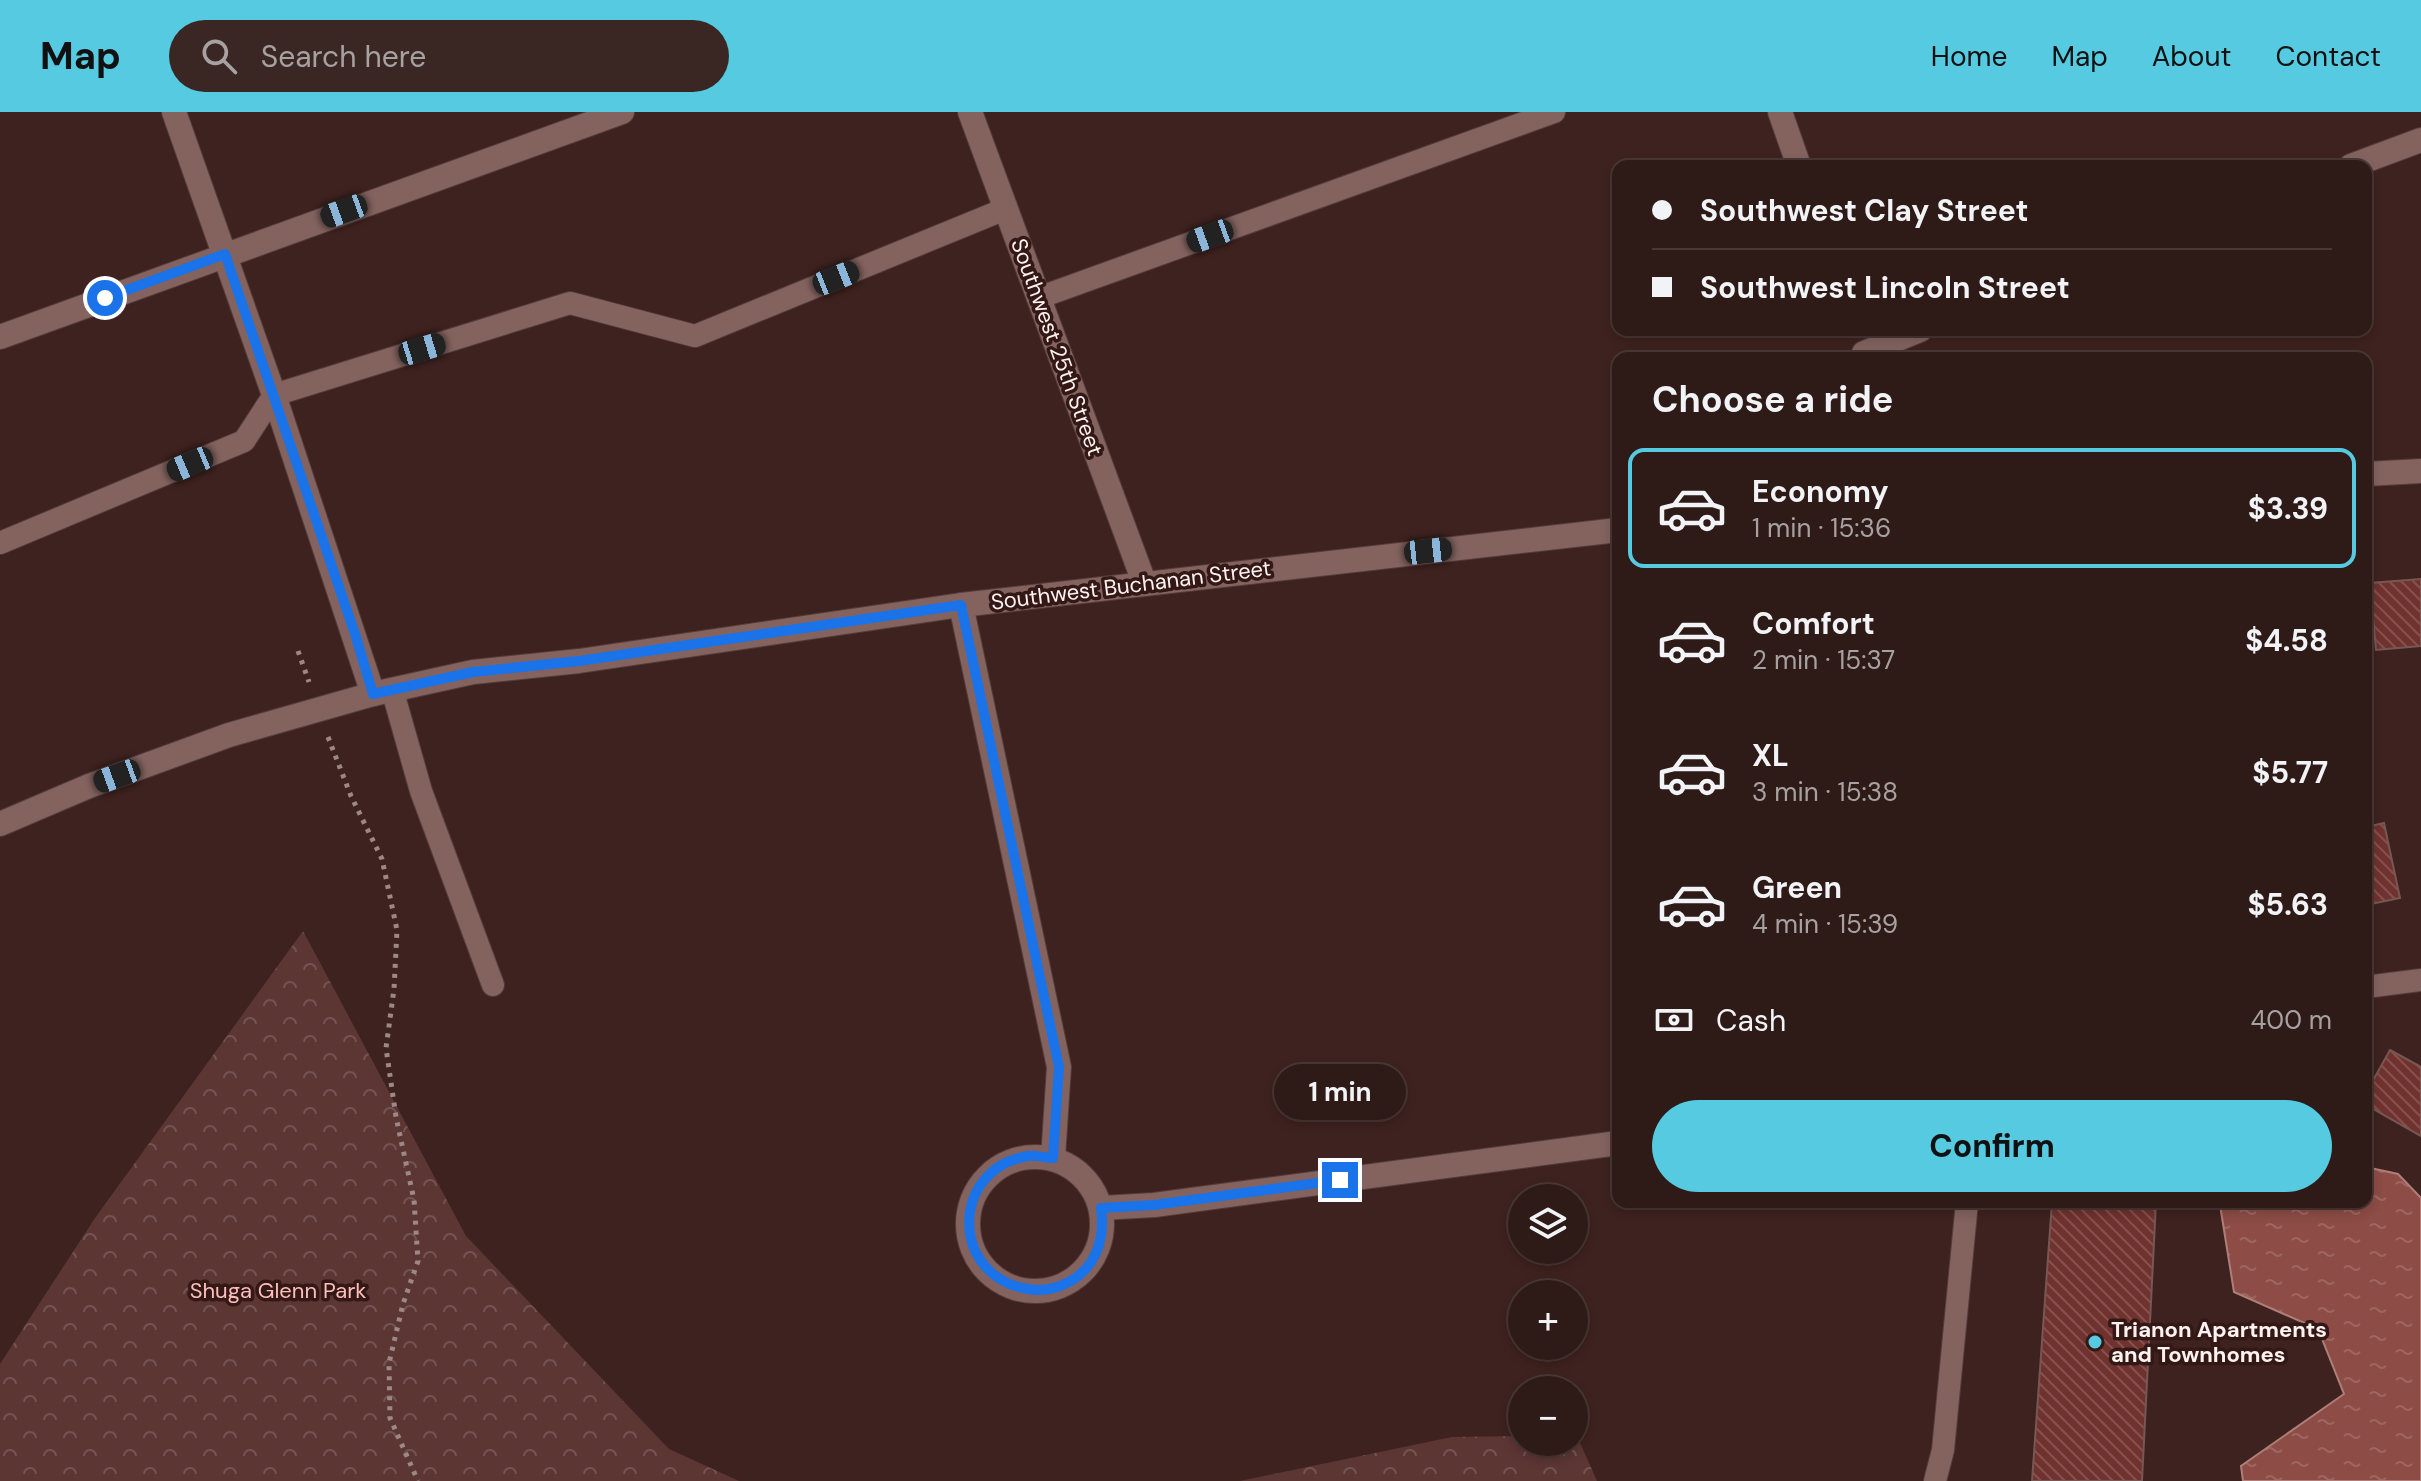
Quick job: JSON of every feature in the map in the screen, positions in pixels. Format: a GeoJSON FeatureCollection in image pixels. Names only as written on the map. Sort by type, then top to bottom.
{"type":"FeatureCollection","features":[{"type":"Feature","properties":{"kind":"street"},"geometry":{"type":"LineString","coordinates":[[174,112],[382,691]]}},
{"type":"Feature","properties":{"kind":"street"},"geometry":{"type":"LineString","coordinates":[[0,337],[622,112]]}},
{"type":"Feature","properties":{"kind":"street","name":"Southwest 25th Street"},"geometry":{"type":"LineString","coordinates":[[970,112],[1144,582]]}},
{"type":"Feature","properties":{"kind":"street"},"geometry":{"type":"LineString","coordinates":[[1780,112],[1797,160]]}},
{"type":"Feature","properties":{"kind":"street"},"geometry":{"type":"LineString","coordinates":[[2367,160],[2421,140]]}},
{"type":"Feature","properties":{"kind":"street"},"geometry":{"type":"LineString","coordinates":[[1862,347],[1900,336]]}},
{"type":"Feature","properties":{"kind":"street"},"geometry":{"type":"LineString","coordinates":[[2372,474],[2421,471]]}},
{"type":"Feature","properties":{"kind":"street","name":"Southwest Buchanan Street"},"geometry":{"type":"LineString","coordinates":[[0,824],[89,786],[229,735],[382,691],[473,672],[579,661],[961,605],[1144,582],[1612,531]]}},
{"type":"Feature","properties":{"kind":"street"},"geometry":{"type":"LineString","coordinates":[[961,605],[1059,1067],[1053,1158]]}},
{"type":"Feature","properties":{"kind":"street"},"geometry":{"type":"LineString","coordinates":[[1101,1208],[1154,1205],[1612,1144]]}},
{"type":"Feature","properties":{"kind":"street"},"geometry":{"type":"LineString","coordinates":[[1030,1156],[1053,1158],[1079,1172],[1093,1188],[1101,1208],[1103,1223],[1100,1244],[1087,1268],[1062,1286],[1039,1291],[1012,1287],[993,1276],[977,1257],[968,1223],[971,1202],[978,1188],[1000,1166],[1030,1156]]}},
{"type":"Feature","properties":{"kind":"lane"},"geometry":{"type":"LineString","coordinates":[[1038,298],[1554,112]]}},
{"type":"Feature","properties":{"kind":"lane"},"geometry":{"type":"LineString","coordinates":[[0,543],[244,441],[274,395],[570,303],[695,336],[1005,209]]}},
{"type":"Feature","properties":{"kind":"lane"},"geometry":{"type":"LineString","coordinates":[[382,691],[493,985]]}},
{"type":"Feature","properties":{"kind":"lane"},"geometry":{"type":"LineString","coordinates":[[2372,986],[2421,980]]}},
{"type":"Feature","properties":{"kind":"lane"},"geometry":{"type":"LineString","coordinates":[[1935,1481],[1943,1450],[1966,1208]]}},
{"type":"Feature","properties":{"kind":"path"},"geometry":{"type":"LineString","coordinates":[[298,651],[351,796],[382,859],[397,930],[394,989],[386,1048],[396,1117],[414,1200],[418,1261],[403,1304],[389,1363],[390,1418],[418,1481]]}},
{"type":"Feature","properties":{"kind":"green space","name":"Shuga Glenn Park"},"geometry":{"type":"Polygon","coordinates":[[[303,931],[466,1236],[669,1449],[739,1481],[0,1481],[0,1364],[95,1218],[303,931]]]}},
{"type":"Feature","properties":{"kind":"green space"},"geometry":{"type":"Polygon","coordinates":[[[1508,1436],[1508,1456],[1586,1456],[1597,1481],[1240,1481],[1452,1437],[1508,1436]]]}},
{"type":"Feature","properties":{"kind":"water"},"geometry":{"type":"Polygon","coordinates":[[[2372,1168],[2398,1174],[2421,1198],[2421,1481],[2243,1481],[2241,1466],[2344,1394],[2318,1329],[2234,1292],[2220,1208],[2372,1208],[2372,1168]]]}},
{"type":"Feature","properties":{"kind":"building"},"geometry":{"type":"Polygon","coordinates":[[[2421,579],[2421,646],[2376,650],[2372,583],[2421,579]]]}},
{"type":"Feature","properties":{"kind":"building"},"geometry":{"type":"Polygon","coordinates":[[[2384,823],[2400,898],[2372,904],[2372,826],[2384,823]]]}},
{"type":"Feature","properties":{"kind":"building"},"geometry":{"type":"Polygon","coordinates":[[[2390,1050],[2421,1067],[2421,1136],[2372,1108],[2372,1082],[2390,1050]]]}},
{"type":"Feature","properties":{"kind":"building","name":"Trianon Apartments and Townhomes"},"geometry":{"type":"Polygon","coordinates":[[[2052,1208],[2156,1208],[2142,1481],[2032,1481],[2052,1208]]]}},
{"type":"Feature","properties":{"kind":"place","name":"Trianon Apartments and Townhomes"},"geometry":{"type":"Point","coordinates":[2095,1342]}},
{"type":"Feature","properties":{"kind":"route"},"geometry":{"type":"LineString","coordinates":[[105,298],[225,254],[373,694],[473,672],[579,661],[961,605],[1059,1067],[1053,1158],[1030,1156],[1000,1166],[988,1175],[971,1202],[968,1223],[972,1246],[993,1276],[1012,1287],[1039,1291],[1062,1286],[1077,1277],[1087,1268],[1100,1244],[1103,1223],[1101,1208],[1154,1205],[1340,1180]]}}]}
